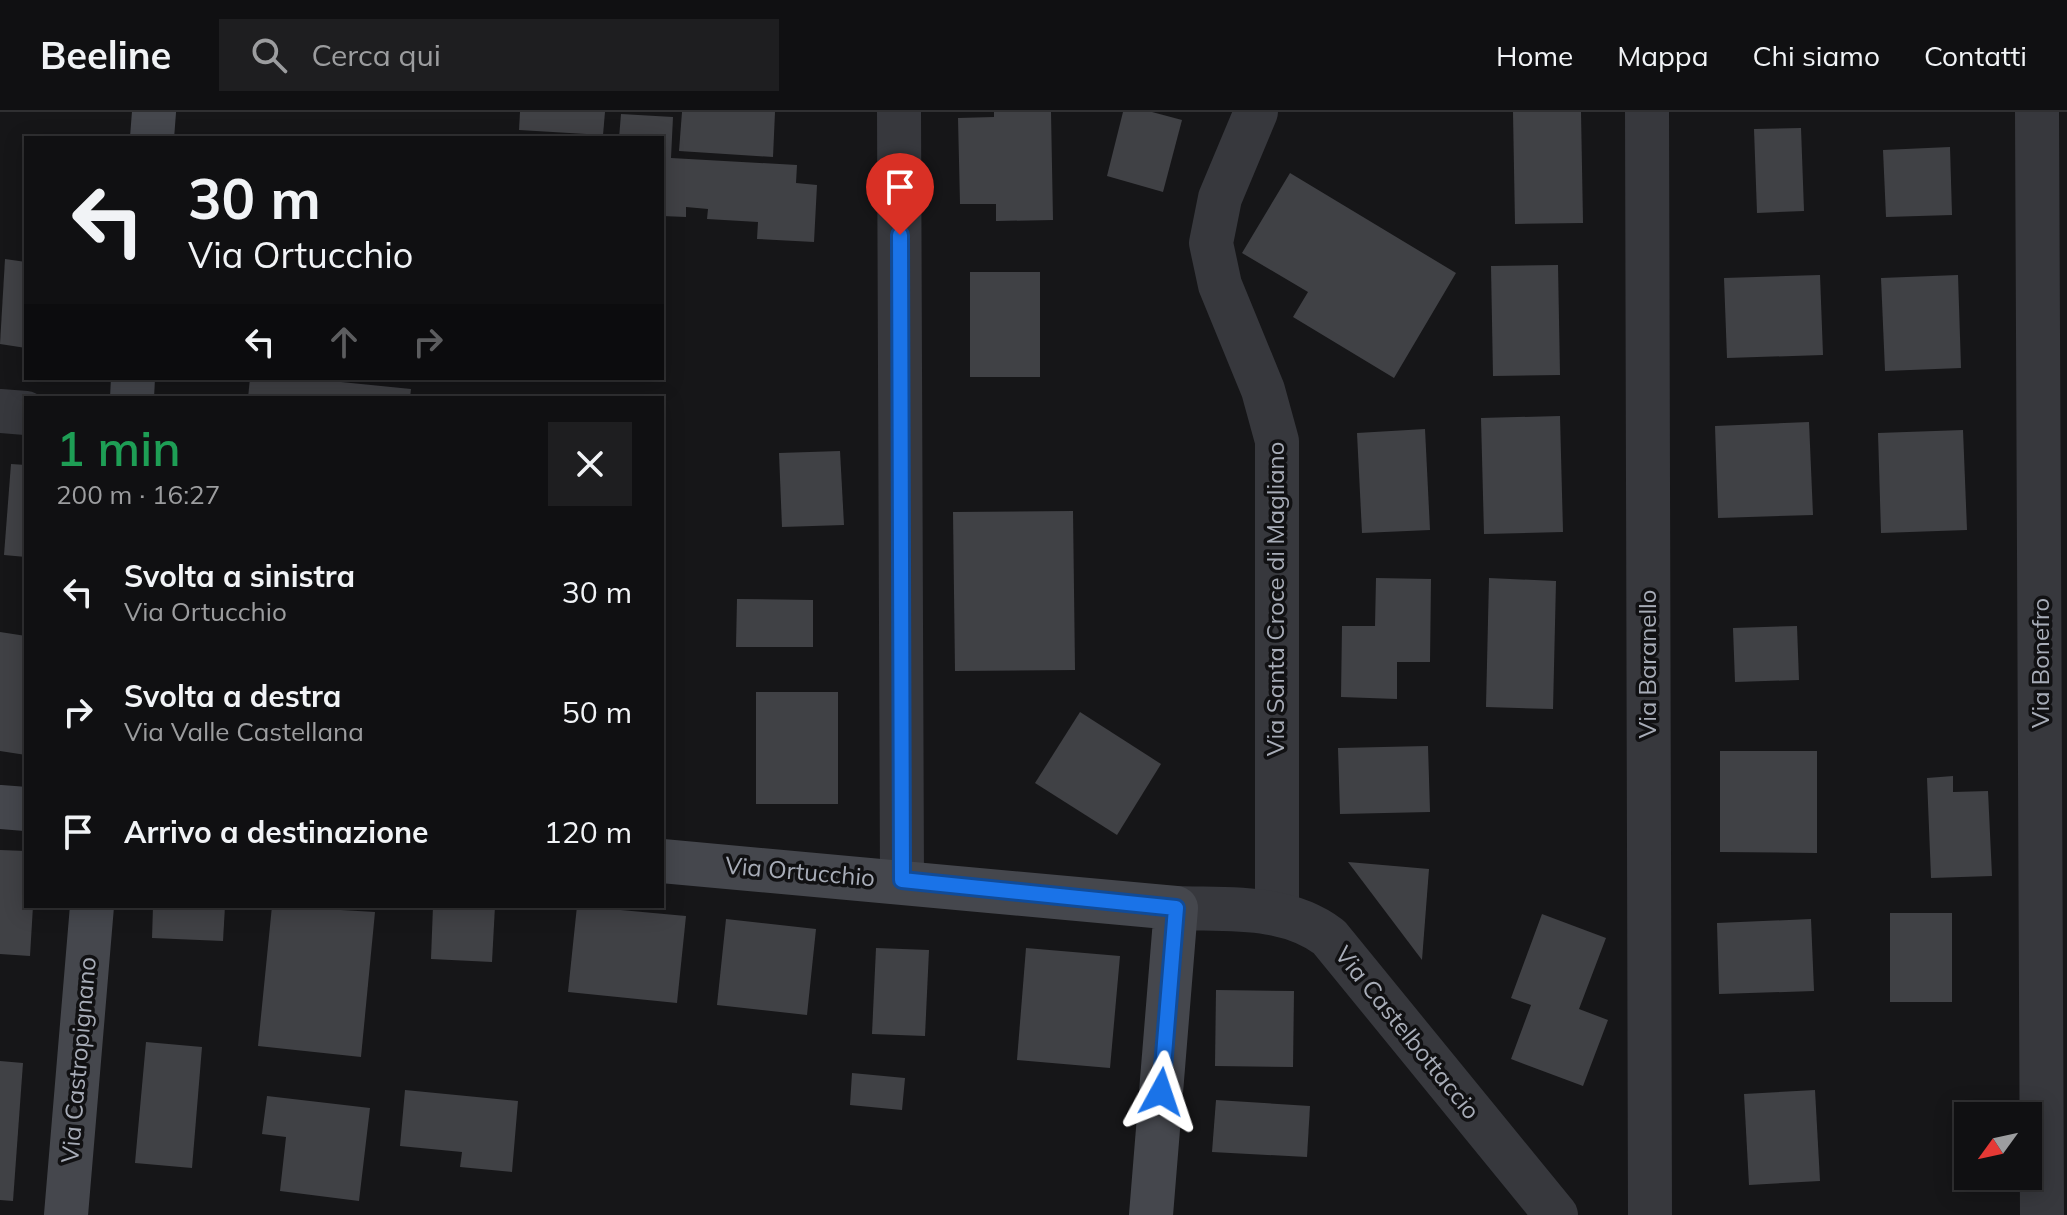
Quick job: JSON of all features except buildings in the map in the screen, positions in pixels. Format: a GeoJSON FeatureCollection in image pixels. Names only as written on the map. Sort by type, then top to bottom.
{"type":"FeatureCollection","features":[{"type":"Feature","properties":{"kind":"street"},"geometry":{"type":"LineString","coordinates":[[152,136],[154,112]]}},
{"type":"Feature","properties":{"kind":"street"},"geometry":{"type":"LineString","coordinates":[[899,112],[902,880]]}},
{"type":"Feature","properties":{"kind":"street","name":"Via Santa Croce di Magliano"},"geometry":{"type":"LineString","coordinates":[[1256,112],[1220,198],[1211,243],[1220,285],[1266,399],[1277,441],[1277,913]]}},
{"type":"Feature","properties":{"kind":"street","name":"Via Baranello"},"geometry":{"type":"LineString","coordinates":[[1647,112],[1650,1215]]}},
{"type":"Feature","properties":{"kind":"street","name":"Via Bonefro"},"geometry":{"type":"LineString","coordinates":[[2037,112],[2042,1215]]}},
{"type":"Feature","properties":{"kind":"street"},"geometry":{"type":"LineString","coordinates":[[0,411],[24,413]]}},
{"type":"Feature","properties":{"kind":"street"},"geometry":{"type":"LineString","coordinates":[[0,807],[24,809]]}},
{"type":"Feature","properties":{"kind":"street","name":"Via Ortucchio"},"geometry":{"type":"LineString","coordinates":[[664,861],[902,880],[1176,908]]}},
{"type":"Feature","properties":{"kind":"street","name":"Via Castropignano"},"geometry":{"type":"LineString","coordinates":[[66,1215],[92,908]]}},
{"type":"Feature","properties":{"kind":"street"},"geometry":{"type":"LineString","coordinates":[[1151,1215],[1176,908]]}},
{"type":"Feature","properties":{"kind":"street","name":"Via Castelbottaccio"},"geometry":{"type":"LineString","coordinates":[[1176,908],[1277,913],[1304,921],[1329,937],[1556,1215]]}},
{"type":"Feature","properties":{"kind":"route"},"geometry":{"type":"LineString","coordinates":[[900,235],[902,880],[1176,908],[1161,1092]]}}]}
